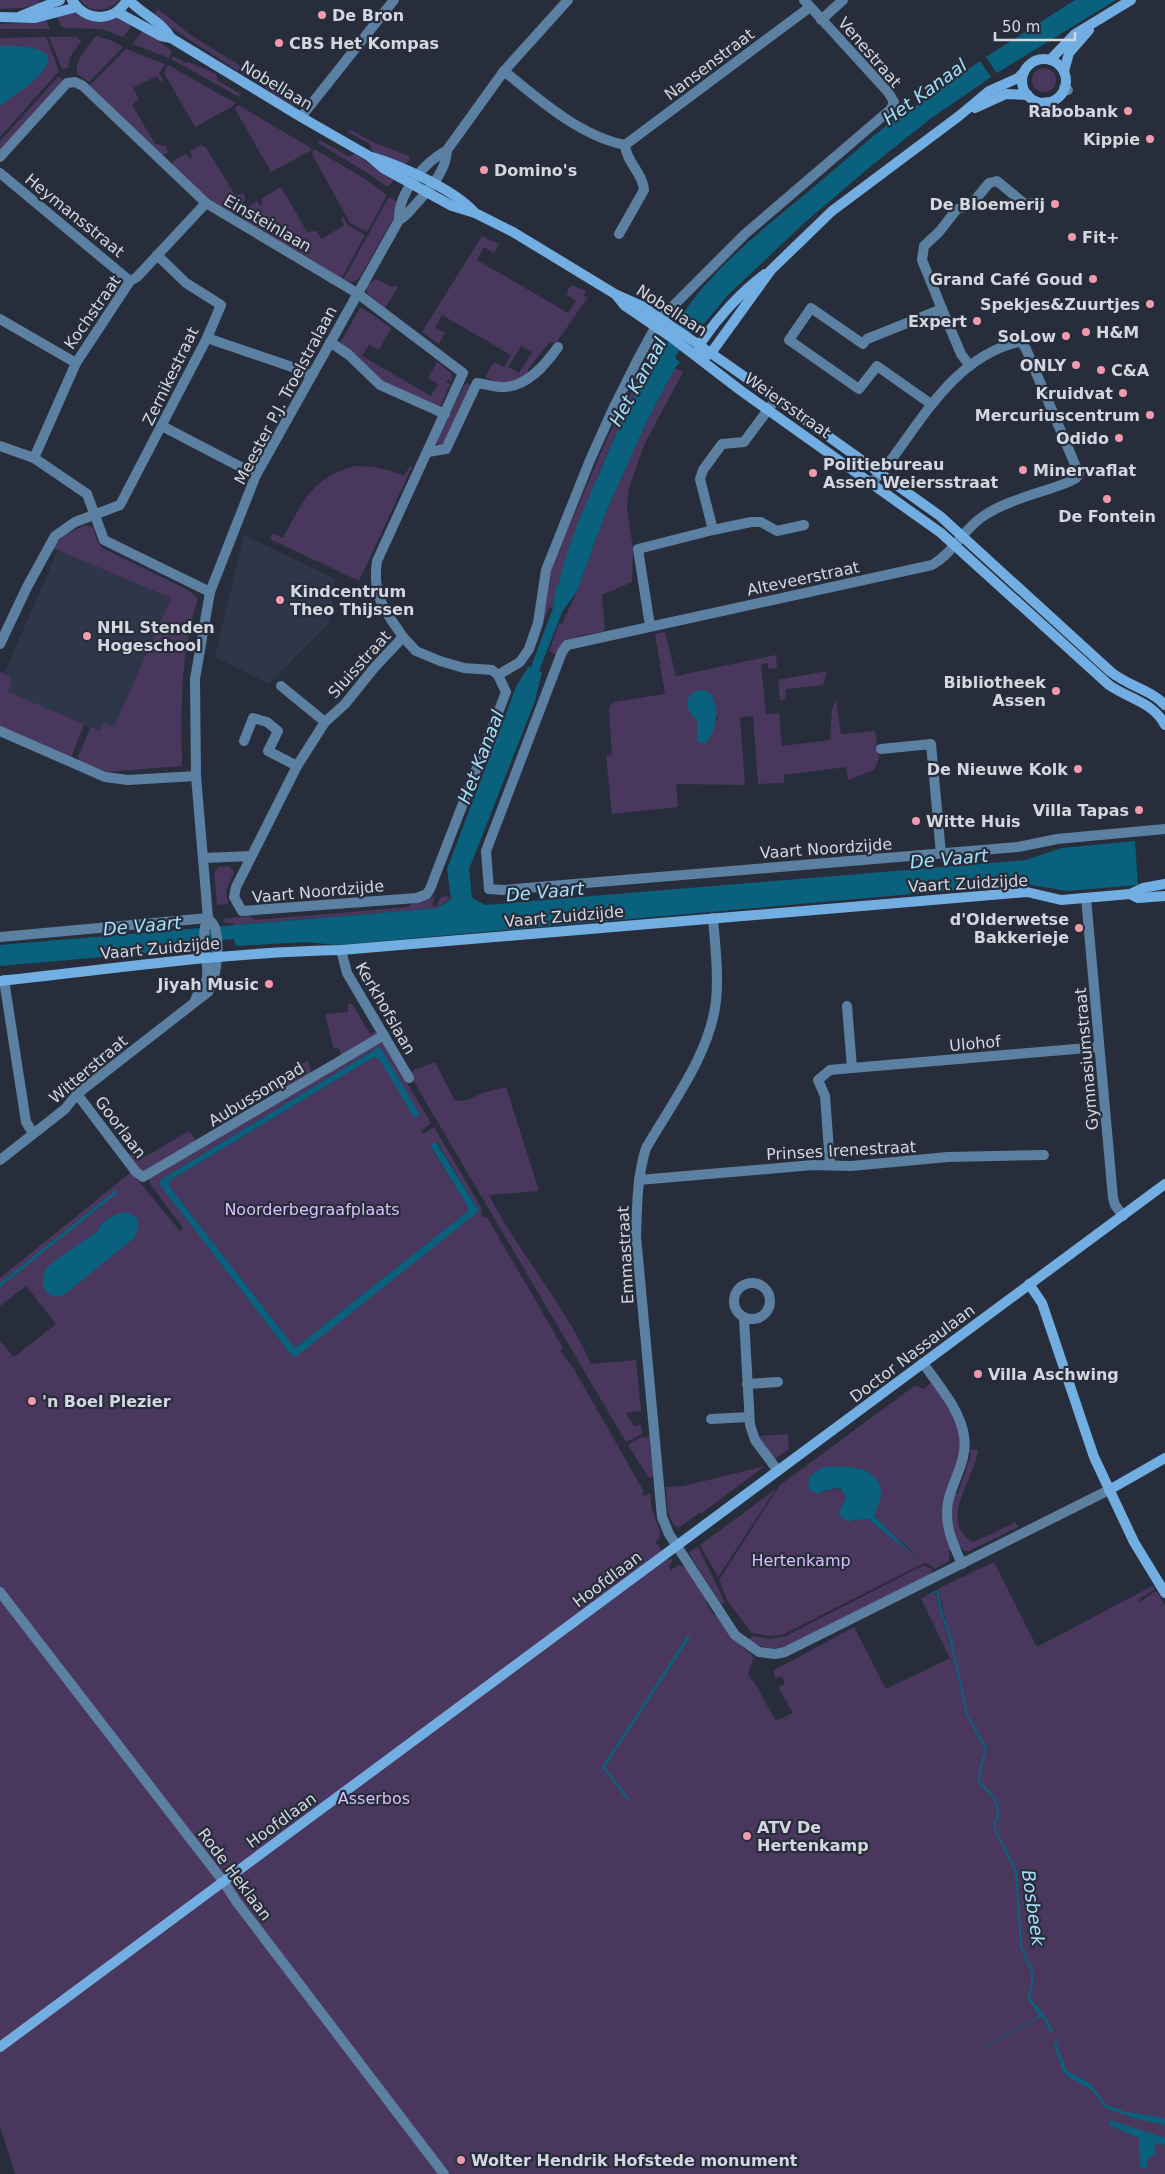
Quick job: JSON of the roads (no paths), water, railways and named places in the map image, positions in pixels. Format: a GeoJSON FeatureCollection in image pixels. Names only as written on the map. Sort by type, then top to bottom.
{"type":"FeatureCollection","features":[{"type":"Feature","properties":{"kind":"main road"},"geometry":{"type":"LineString","coordinates":[[20,17],[60,0]]}},
{"type":"Feature","properties":{"kind":"main road"},"geometry":{"type":"LineString","coordinates":[[0,17],[35,18],[74,4],[86,14],[96,17],[107,16],[117,12],[128,0]]}},
{"type":"Feature","properties":{"kind":"main road","name":"Nobellaan"},"geometry":{"type":"LineString","coordinates":[[128,0],[166,30],[171,38]]}},
{"type":"Feature","properties":{"kind":"main road"},"geometry":{"type":"LineString","coordinates":[[1050,60],[1075,34],[1131,0]]}},
{"type":"Feature","properties":{"kind":"main road","name":"Nobellaan"},"geometry":{"type":"LineString","coordinates":[[117,12],[161,36],[171,38],[369,156],[383,168],[414,180],[463,211],[475,213],[542,249],[615,294],[628,298],[685,342],[700,359]]}},
{"type":"Feature","properties":{"kind":"main road"},"geometry":{"type":"LineString","coordinates":[[962,114],[1006,94],[1028,95],[1047,104],[1057,98],[1066,89],[1064,63],[1069,53],[1102,18]]}},
{"type":"Feature","properties":{"kind":"main road"},"geometry":{"type":"LineString","coordinates":[[771,270],[711,353],[700,359],[699,346],[732,303],[746,288],[771,270],[832,211],[989,92],[1018,78],[1032,62],[1044,59],[1050,60],[1064,71]]}},
{"type":"Feature","properties":{"kind":"main road"},"geometry":{"type":"LineString","coordinates":[[1024,72],[1022,84],[1028,95]]}},
{"type":"Feature","properties":{"kind":"main road","name":"Nobellaan"},"geometry":{"type":"LineString","coordinates":[[685,342],[699,346],[711,353]]}},
{"type":"Feature","properties":{"kind":"main road","name":"Weiersstraat"},"geometry":{"type":"LineString","coordinates":[[711,353],[940,516],[1111,672],[1128,683],[1153,694],[1165,705]]}},
{"type":"Feature","properties":{"kind":"main road","name":"Weiersstraat"},"geometry":{"type":"LineString","coordinates":[[700,359],[955,545],[1109,685],[1150,706],[1165,726]]}},
{"type":"Feature","properties":{"kind":"main road","name":"Vaart Zuidzijde"},"geometry":{"type":"LineString","coordinates":[[2,980],[91,969],[296,951],[341,950],[1026,892],[1061,900],[1086,898],[1130,894],[1143,888],[1165,884]]}},
{"type":"Feature","properties":{"kind":"main road","name":"Vaart Zuidzijde"},"geometry":{"type":"LineString","coordinates":[[1130,894],[1138,898],[1165,896]]}},
{"type":"Feature","properties":{"kind":"main road","name":"Doctor Nassaulaan"},"geometry":{"type":"LineString","coordinates":[[677,1544],[1165,1184]]}},
{"type":"Feature","properties":{"kind":"main road"},"geometry":{"type":"LineString","coordinates":[[1029,1284],[1042,1303],[1094,1457],[1134,1542],[1165,1593]]}},
{"type":"Feature","properties":{"kind":"main road"},"geometry":{"type":"LineString","coordinates":[[1109,1490],[1165,1458]]}},
{"type":"Feature","properties":{"kind":"main road","name":"Hoofdlaan"},"geometry":{"type":"LineString","coordinates":[[0,2047],[677,1544]]}},
{"type":"Feature","properties":{"kind":"street"},"geometry":{"type":"LineString","coordinates":[[301,117],[394,0]]}},
{"type":"Feature","properties":{"kind":"street","name":"Meester P.J. Troelstralaan"},"geometry":{"type":"LineString","coordinates":[[399,220],[398,212],[403,198],[414,180],[438,155],[448,150],[504,71],[568,0]]}},
{"type":"Feature","properties":{"kind":"street"},"geometry":{"type":"LineString","coordinates":[[821,20],[843,0]]}},
{"type":"Feature","properties":{"kind":"street","name":"Venestraat"},"geometry":{"type":"LineString","coordinates":[[658,323],[745,234],[890,109],[894,102],[888,92],[807,4]]}},
{"type":"Feature","properties":{"kind":"street","name":"Nansenstraat"},"geometry":{"type":"LineString","coordinates":[[624,145],[807,4]]}},
{"type":"Feature","properties":{"kind":"street"},"geometry":{"type":"LineString","coordinates":[[504,71],[553,111],[597,135],[624,145],[625,151],[643,182],[644,190],[619,234]]}},
{"type":"Feature","properties":{"kind":"street","name":"Einsteinlaan"},"geometry":{"type":"LineString","coordinates":[[0,157],[67,83],[72,82],[83,86],[206,203],[357,293],[477,382],[504,388],[513,386],[542,368],[558,347]]}},
{"type":"Feature","properties":{"kind":"street","name":"Meester P.J. Troelstralaan"},"geometry":{"type":"LineString","coordinates":[[208,918],[196,776],[195,678],[210,592],[256,475],[399,220],[406,216],[430,189],[447,160],[448,150]]}},
{"type":"Feature","properties":{"kind":"street","name":"Heymansstraat"},"geometry":{"type":"LineString","coordinates":[[0,173],[130,280]]}},
{"type":"Feature","properties":{"kind":"street"},"geometry":{"type":"LineString","coordinates":[[970,366],[961,354],[942,309],[922,260],[922,249],[957,209],[970,206],[989,183],[997,181],[1025,204],[1036,203]]}},
{"type":"Feature","properties":{"kind":"street","name":"Kochstraat"},"geometry":{"type":"LineString","coordinates":[[34,458],[76,363],[130,280],[137,277],[206,203]]}},
{"type":"Feature","properties":{"kind":"street","name":"Zernikestraat"},"geometry":{"type":"LineString","coordinates":[[0,644],[27,587],[55,536],[75,522],[120,505],[207,338],[221,305],[186,282],[157,255]]}},
{"type":"Feature","properties":{"kind":"street"},"geometry":{"type":"LineString","coordinates":[[931,404],[877,366],[859,390],[789,340],[811,308],[863,344],[867,339],[942,309]]}},
{"type":"Feature","properties":{"kind":"street"},"geometry":{"type":"LineString","coordinates":[[0,319],[76,363]]}},
{"type":"Feature","properties":{"kind":"street"},"geometry":{"type":"LineString","coordinates":[[498,675],[520,662],[529,649],[538,623],[546,570],[613,409],[658,323]]}},
{"type":"Feature","properties":{"kind":"street"},"geometry":{"type":"LineString","coordinates":[[207,338],[301,370],[311,376]]}},
{"type":"Feature","properties":{"kind":"street"},"geometry":{"type":"LineString","coordinates":[[330,342],[349,354],[380,385],[445,414]]}},
{"type":"Feature","properties":{"kind":"street"},"geometry":{"type":"LineString","coordinates":[[872,483],[947,385],[970,366],[1007,346],[1018,342],[1022,343],[1041,382],[1079,474],[1076,478],[988,514],[975,523],[955,545]]}},
{"type":"Feature","properties":{"kind":"street"},"geometry":{"type":"LineString","coordinates":[[403,637],[379,602],[375,584],[377,561],[463,373]]}},
{"type":"Feature","properties":{"kind":"street"},"geometry":{"type":"LineString","coordinates":[[428,452],[446,449],[477,382]]}},
{"type":"Feature","properties":{"kind":"street"},"geometry":{"type":"LineString","coordinates":[[713,530],[700,479],[702,470],[722,444],[744,442],[776,399]]}},
{"type":"Feature","properties":{"kind":"street"},"geometry":{"type":"LineString","coordinates":[[162,426],[256,475]]}},
{"type":"Feature","properties":{"kind":"street"},"geometry":{"type":"LineString","coordinates":[[0,446],[34,458],[87,494],[104,540],[108,543],[210,592]]}},
{"type":"Feature","properties":{"kind":"street"},"geometry":{"type":"LineString","coordinates":[[650,626],[638,549],[751,522],[761,522],[776,531],[804,525]]}},
{"type":"Feature","properties":{"kind":"street","name":"Alteveerstraat"},"geometry":{"type":"LineString","coordinates":[[650,626],[924,567],[943,559],[955,545]]}},
{"type":"Feature","properties":{"kind":"street","name":"Vaart Noordzijde"},"geometry":{"type":"LineString","coordinates":[[650,626],[570,644],[562,652],[486,851],[489,889],[512,889],[941,854],[1018,847],[1057,839],[1165,829]]}},
{"type":"Feature","properties":{"kind":"street","name":"Sluisstraat"},"geometry":{"type":"LineString","coordinates":[[251,856],[297,766],[325,722],[345,704],[374,668],[403,637],[416,651],[440,661],[464,668],[486,668],[498,675]]}},
{"type":"Feature","properties":{"kind":"street","name":"Vaart Noordzijde"},"geometry":{"type":"LineString","coordinates":[[251,856],[234,894],[237,904],[242,911],[364,903],[417,898],[427,894],[506,692],[498,675]]}},
{"type":"Feature","properties":{"kind":"street","name":"Sluisstraat"},"geometry":{"type":"LineString","coordinates":[[281,686],[325,722]]}},
{"type":"Feature","properties":{"kind":"street"},"geometry":{"type":"LineString","coordinates":[[244,741],[253,718],[267,722],[278,731],[268,751],[297,766]]}},
{"type":"Feature","properties":{"kind":"street"},"geometry":{"type":"LineString","coordinates":[[0,731],[105,777],[128,780],[196,776]]}},
{"type":"Feature","properties":{"kind":"street"},"geometry":{"type":"LineString","coordinates":[[881,749],[932,744],[941,854]]}},
{"type":"Feature","properties":{"kind":"street"},"geometry":{"type":"LineString","coordinates":[[203,858],[251,856]]}},
{"type":"Feature","properties":{"kind":"street","name":"Gymnasiumstraat"},"geometry":{"type":"LineString","coordinates":[[1086,898],[1113,1198],[1115,1205],[1123,1216]]}},
{"type":"Feature","properties":{"kind":"street"},"geometry":{"type":"LineString","coordinates":[[208,918],[215,927],[216,940],[211,959]]}},
{"type":"Feature","properties":{"kind":"street"},"geometry":{"type":"LineString","coordinates":[[208,918],[203,928],[204,941],[211,959]]}},
{"type":"Feature","properties":{"kind":"street"},"geometry":{"type":"LineString","coordinates":[[0,937],[208,918]]}},
{"type":"Feature","properties":{"kind":"street","name":"Emmastraat"},"geometry":{"type":"LineString","coordinates":[[677,1544],[662,1517],[658,1489],[636,1236],[639,1180],[646,1148],[694,1067],[711,1026],[717,980],[713,918]]}},
{"type":"Feature","properties":{"kind":"street","name":"Kerkhofslaan"},"geometry":{"type":"LineString","coordinates":[[341,950],[347,973],[408,1078]]}},
{"type":"Feature","properties":{"kind":"street","name":"Witterstraat"},"geometry":{"type":"LineString","coordinates":[[0,1160],[65,1109],[77,1094],[195,1001],[196,994],[206,980],[211,959]]}},
{"type":"Feature","properties":{"kind":"street"},"geometry":{"type":"LineString","coordinates":[[2,980],[26,1122],[33,1133]]}},
{"type":"Feature","properties":{"kind":"street"},"geometry":{"type":"LineString","coordinates":[[847,1006],[852,1068]]}},
{"type":"Feature","properties":{"kind":"street","name":"Aubussonpad"},"geometry":{"type":"LineString","coordinates":[[143,1177],[384,1035]]}},
{"type":"Feature","properties":{"kind":"street","name":"Ulohof"},"geometry":{"type":"LineString","coordinates":[[830,1165],[825,1096],[818,1080],[830,1070],[1099,1047]]}},
{"type":"Feature","properties":{"kind":"street","name":"Goorlaan"},"geometry":{"type":"LineString","coordinates":[[77,1094],[136,1172],[143,1177]]}},
{"type":"Feature","properties":{"kind":"street","name":"Prinses Irenestraat"},"geometry":{"type":"LineString","coordinates":[[639,1180],[812,1165],[851,1166],[948,1157],[1044,1155]]}},
{"type":"Feature","properties":{"kind":"street"},"geometry":{"type":"LineString","coordinates":[[744,1318],[749,1417],[755,1440],[778,1471]]}},
{"type":"Feature","properties":{"kind":"street"},"geometry":{"type":"LineString","coordinates":[[923,1363],[955,1412],[963,1430],[964,1456],[950,1497],[947,1514],[950,1535],[962,1564]]}},
{"type":"Feature","properties":{"kind":"street"},"geometry":{"type":"LineString","coordinates":[[747,1384],[778,1382]]}},
{"type":"Feature","properties":{"kind":"street"},"geometry":{"type":"LineString","coordinates":[[711,1420],[749,1417]]}},
{"type":"Feature","properties":{"kind":"street"},"geometry":{"type":"LineString","coordinates":[[677,1544],[735,1634],[759,1652],[775,1654],[795,1648],[1109,1490]]}},
{"type":"Feature","properties":{"kind":"street","name":"Rode Heklaan"},"geometry":{"type":"LineString","coordinates":[[0,1592],[224,1881],[241,1908],[444,2174]]}},
{"type":"Feature","properties":{"kind":"water"},"geometry":{"type":"Polygon","coordinates":[[[1072,0],[1116,0],[997,73],[930,119],[803,224],[728,295],[703,325],[694,328],[675,358],[680,362],[646,423],[606,512],[577,591],[562,612],[539,671],[542,672],[535,701],[469,869],[472,898],[485,905],[1026,860],[1062,848],[1135,841],[1138,885],[1067,891],[1026,884],[337,945],[305,942],[236,946],[234,939],[189,942],[189,948],[171,951],[0,966],[0,945],[438,908],[451,899],[447,869],[516,687],[528,667],[531,667],[553,608],[556,586],[558,586],[577,526],[636,390],[661,347],[664,348],[683,320],[680,318],[709,281],[743,247],[882,129],[987,54],[1072,0]]]}},
{"type":"Feature","properties":{"kind":"water"},"geometry":{"type":"Polygon","coordinates":[[[0,46],[31,48],[46,53],[49,58],[47,65],[38,77],[0,106],[0,46]]]}},
{"type":"Feature","properties":{"kind":"water"},"geometry":{"type":"Polygon","coordinates":[[[700,690],[712,695],[716,708],[715,726],[706,743],[697,742],[697,720],[687,707],[690,695],[700,690]]]}},
{"type":"Feature","properties":{"kind":"water"},"geometry":{"type":"Polygon","coordinates":[[[379,1047],[420,1115],[414,1118],[380,1060],[374,1057],[169,1181],[169,1186],[295,1348],[468,1211],[468,1207],[430,1145],[436,1142],[479,1211],[297,1356],[292,1356],[160,1185],[160,1180],[379,1047]]]}},
{"type":"Feature","properties":{"kind":"water"},"geometry":{"type":"Polygon","coordinates":[[[127,1212],[137,1218],[138,1221],[138,1228],[134,1238],[65,1294],[52,1296],[48,1294],[43,1285],[44,1273],[47,1268],[98,1231],[106,1220],[127,1212]]]}},
{"type":"Feature","properties":{"kind":"water"},"geometry":{"type":"Polygon","coordinates":[[[823,1467],[850,1467],[867,1472],[874,1477],[879,1484],[881,1493],[874,1516],[917,1558],[868,1519],[847,1521],[842,1518],[839,1513],[846,1497],[841,1489],[835,1488],[817,1493],[810,1490],[808,1483],[810,1476],[823,1467]]]}},
{"type":"Feature","properties":{"kind":"water"},"geometry":{"type":"Polygon","coordinates":[[[939,1589],[942,1610],[952,1640],[968,1714],[987,1749],[980,1782],[996,1799],[999,1813],[996,1829],[1017,1871],[1022,1946],[1033,1971],[1033,1986],[1030,1998],[1045,2016],[1053,2031],[1050,2032],[1041,2017],[986,2045],[1035,2019],[1039,2015],[1027,1998],[1031,1986],[1031,1972],[1020,1947],[1015,1872],[994,1829],[997,1813],[995,1803],[978,1783],[979,1770],[985,1750],[966,1714],[950,1641],[936,1592],[923,1597],[939,1589]]]}},
{"type":"Feature","properties":{"kind":"water"},"geometry":{"type":"Polygon","coordinates":[[[688,1635],[690,1637],[605,1767],[629,1799],[628,1801],[602,1767],[688,1635]]]}},
{"type":"Feature","properties":{"kind":"water"},"geometry":{"type":"Polygon","coordinates":[[[1061,2040],[1056,2044],[1067,2071],[1091,2084],[1106,2105],[1126,2112],[1160,2117],[1165,2119],[1165,2125],[1134,2118],[1105,2108],[1092,2090],[1067,2076],[1063,2071],[1053,2043],[1061,2040]]]}},
{"type":"Feature","properties":{"kind":"water"},"geometry":{"type":"Polygon","coordinates":[[[1110,2120],[1165,2138],[1165,2145],[1156,2143],[1154,2148],[1156,2154],[1147,2159],[1148,2169],[1140,2167],[1139,2138],[1109,2125],[1110,2120]]]}},
{"type":"Feature","properties":{"kind":"waterway"},"geometry":{"type":"LineString","coordinates":[[0,1285],[116,1192]]}},
{"type":"Feature","properties":{"kind":"place","name":"De Bron"},"geometry":{"type":"Point","coordinates":[322,15]}},
{"type":"Feature","properties":{"kind":"place","name":"CBS Het Kompas"},"geometry":{"type":"Point","coordinates":[279,43]}},
{"type":"Feature","properties":{"kind":"place","name":"Rabobank"},"geometry":{"type":"Point","coordinates":[1128,111]}},
{"type":"Feature","properties":{"kind":"place","name":"Kippie"},"geometry":{"type":"Point","coordinates":[1150,139]}},
{"type":"Feature","properties":{"kind":"place","name":"Domino's"},"geometry":{"type":"Point","coordinates":[484,170]}},
{"type":"Feature","properties":{"kind":"place","name":"De Bloemerij"},"geometry":{"type":"Point","coordinates":[1055,204]}},
{"type":"Feature","properties":{"kind":"place","name":"Fit+"},"geometry":{"type":"Point","coordinates":[1072,237]}},
{"type":"Feature","properties":{"kind":"place","name":"Grand Café Goud"},"geometry":{"type":"Point","coordinates":[1093,279]}},
{"type":"Feature","properties":{"kind":"place","name":"Spekjes&Zuurtjes"},"geometry":{"type":"Point","coordinates":[1150,304]}},
{"type":"Feature","properties":{"kind":"place","name":"Expert"},"geometry":{"type":"Point","coordinates":[977,321]}},
{"type":"Feature","properties":{"kind":"place","name":"H&M"},"geometry":{"type":"Point","coordinates":[1086,332]}},
{"type":"Feature","properties":{"kind":"place","name":"SoLow"},"geometry":{"type":"Point","coordinates":[1066,336]}},
{"type":"Feature","properties":{"kind":"place","name":"ONLY"},"geometry":{"type":"Point","coordinates":[1076,365]}},
{"type":"Feature","properties":{"kind":"place","name":"C&A"},"geometry":{"type":"Point","coordinates":[1101,370]}},
{"type":"Feature","properties":{"kind":"place","name":"Kruidvat"},"geometry":{"type":"Point","coordinates":[1123,393]}},
{"type":"Feature","properties":{"kind":"place","name":"Mercuriuscentrum"},"geometry":{"type":"Point","coordinates":[1150,415]}},
{"type":"Feature","properties":{"kind":"place","name":"Odido"},"geometry":{"type":"Point","coordinates":[1119,438]}},
{"type":"Feature","properties":{"kind":"place","name":"Minervaflat"},"geometry":{"type":"Point","coordinates":[1023,470]}},
{"type":"Feature","properties":{"kind":"place","name":"Politiebureau Assen Weiersstraat"},"geometry":{"type":"Point","coordinates":[813,473]}},
{"type":"Feature","properties":{"kind":"place","name":"De Fontein"},"geometry":{"type":"Point","coordinates":[1107,499]}},
{"type":"Feature","properties":{"kind":"place","name":"Kindcentrum Theo Thijssen"},"geometry":{"type":"Point","coordinates":[280,600]}},
{"type":"Feature","properties":{"kind":"place","name":"NHL Stenden Hogeschool"},"geometry":{"type":"Point","coordinates":[87,636]}},
{"type":"Feature","properties":{"kind":"place","name":"Bibliotheek Assen"},"geometry":{"type":"Point","coordinates":[1056,691]}},
{"type":"Feature","properties":{"kind":"place","name":"De Nieuwe Kolk"},"geometry":{"type":"Point","coordinates":[1078,769]}},
{"type":"Feature","properties":{"kind":"place","name":"Villa Tapas"},"geometry":{"type":"Point","coordinates":[1139,810]}},
{"type":"Feature","properties":{"kind":"place","name":"Witte Huis"},"geometry":{"type":"Point","coordinates":[916,821]}},
{"type":"Feature","properties":{"kind":"place","name":"d'Olderwetse Bakkerieje"},"geometry":{"type":"Point","coordinates":[1079,928]}},
{"type":"Feature","properties":{"kind":"place","name":"Jiyah Music"},"geometry":{"type":"Point","coordinates":[269,984]}},
{"type":"Feature","properties":{"kind":"place","name":"Villa Aschwing"},"geometry":{"type":"Point","coordinates":[978,1374]}},
{"type":"Feature","properties":{"kind":"place","name":"'n Boel Plezier"},"geometry":{"type":"Point","coordinates":[32,1401]}},
{"type":"Feature","properties":{"kind":"place","name":"ATV De Hertenkamp"},"geometry":{"type":"Point","coordinates":[747,1836]}},
{"type":"Feature","properties":{"kind":"place","name":"Wolter Hendrik Hofstede monument"},"geometry":{"type":"Point","coordinates":[461,2160]}},
{"type":"Feature","properties":{"kind":"water label","name":"Het Kanaal"},"geometry":{"type":"Point","coordinates":[925,92]}},
{"type":"Feature","properties":{"kind":"water label","name":"Het Kanaal"},"geometry":{"type":"Point","coordinates":[638,382]}},
{"type":"Feature","properties":{"kind":"water label","name":"Het Kanaal"},"geometry":{"type":"Point","coordinates":[481,757]}},
{"type":"Feature","properties":{"kind":"water label","name":"De Vaart"},"geometry":{"type":"Point","coordinates":[949,859]}},
{"type":"Feature","properties":{"kind":"water label","name":"De Vaart"},"geometry":{"type":"Point","coordinates":[545,892]}},
{"type":"Feature","properties":{"kind":"water label","name":"De Vaart"},"geometry":{"type":"Point","coordinates":[142,926]}},
{"type":"Feature","properties":{"kind":"water label","name":"Bosbeek"},"geometry":{"type":"Point","coordinates":[1033,1908]}},
{"type":"Feature","properties":{"kind":"park label","name":"Noorderbegraafplaats"},"geometry":{"type":"Point","coordinates":[312,1209]}},
{"type":"Feature","properties":{"kind":"park label","name":"Hertenkamp"},"geometry":{"type":"Point","coordinates":[801,1560]}},
{"type":"Feature","properties":{"kind":"park label","name":"Asserbos"},"geometry":{"type":"Point","coordinates":[374,1798]}}]}
